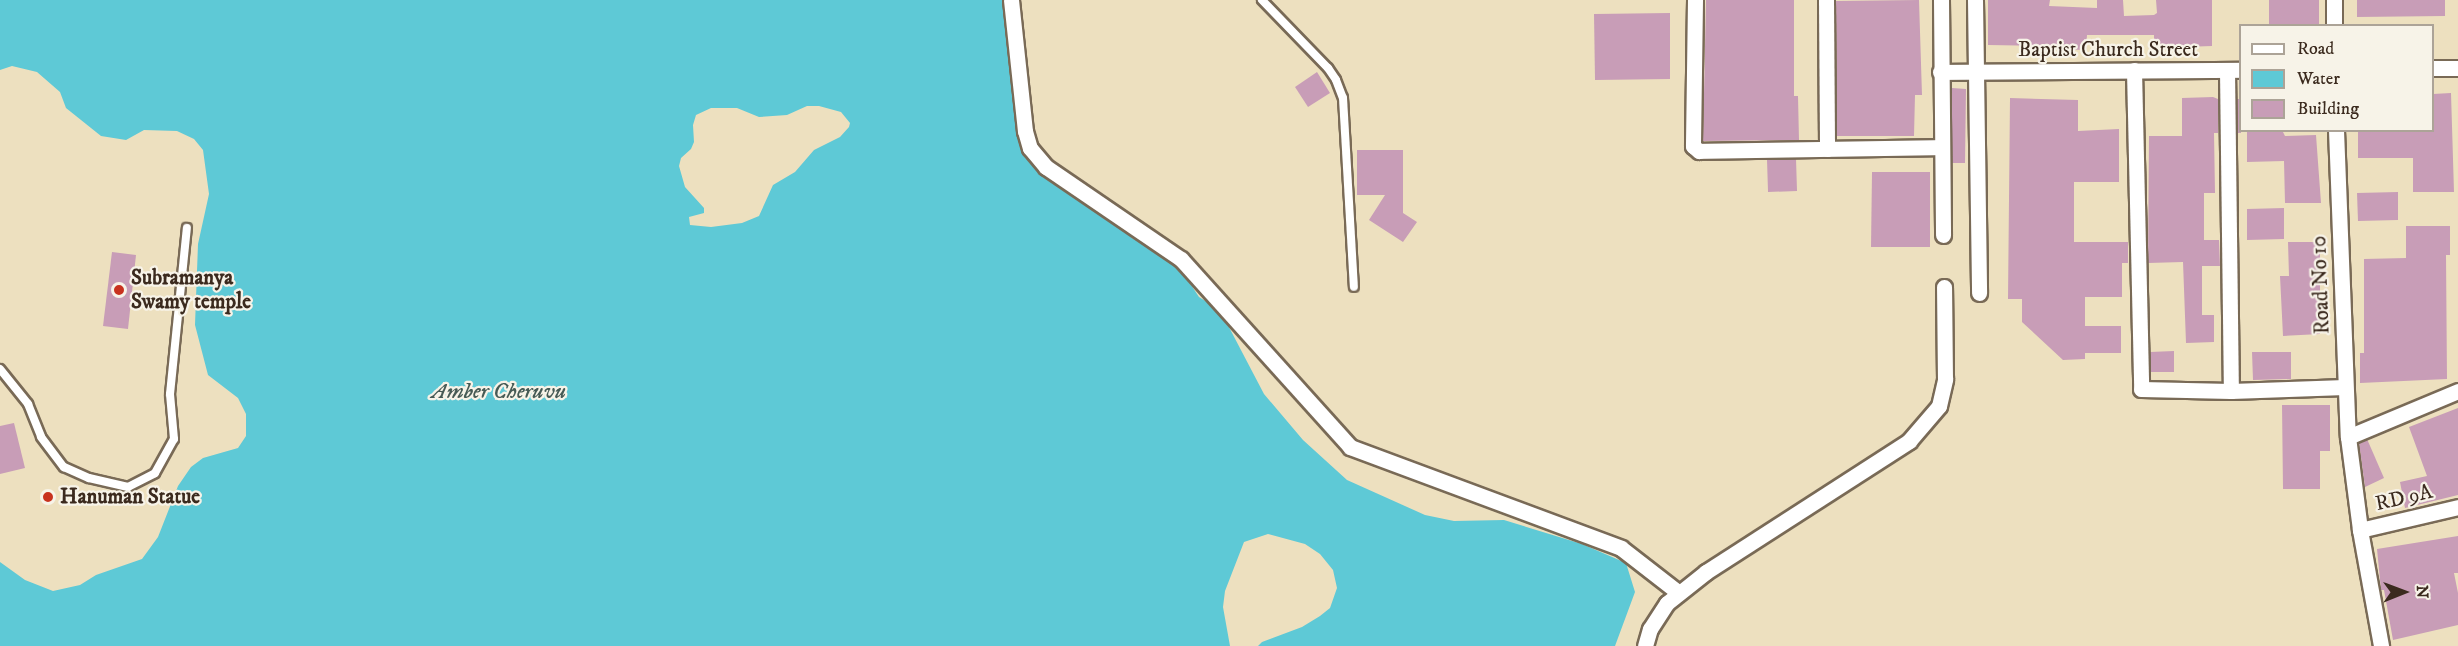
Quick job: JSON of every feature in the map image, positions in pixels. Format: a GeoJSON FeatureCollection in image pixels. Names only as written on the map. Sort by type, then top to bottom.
{"type":"FeatureCollection","features":[{"type":"Feature","properties":{"kind":"street"},"geometry":{"type":"LineString","coordinates":[[1011,0],[1025,131],[1030,148],[1046,167],[1181,259],[1350,447],[1621,548],[1679,593]]}},
{"type":"Feature","properties":{"kind":"street"},"geometry":{"type":"LineString","coordinates":[[1695,0],[1693,146],[1699,151],[1941,147]]}},
{"type":"Feature","properties":{"kind":"street"},"geometry":{"type":"LineString","coordinates":[[1826,0],[1827,149]]}},
{"type":"Feature","properties":{"kind":"street"},"geometry":{"type":"LineString","coordinates":[[1941,0],[1943,235]]}},
{"type":"Feature","properties":{"kind":"street"},"geometry":{"type":"LineString","coordinates":[[1975,0],[1979,293]]}},
{"type":"Feature","properties":{"kind":"street"},"geometry":{"type":"LineString","coordinates":[[2334,0],[2334,24]]}},
{"type":"Feature","properties":{"kind":"street"},"geometry":{"type":"LineString","coordinates":[[2434,68],[2458,68]]}},
{"type":"Feature","properties":{"kind":"street"},"geometry":{"type":"LineString","coordinates":[[2134,70],[2139,386],[2145,391],[2345,387]]}},
{"type":"Feature","properties":{"kind":"street"},"geometry":{"type":"LineString","coordinates":[[2231,391],[2234,70]]}},
{"type":"Feature","properties":{"kind":"street","name":"Baptist Church Street"},"geometry":{"type":"LineString","coordinates":[[1940,72],[2234,70]]}},
{"type":"Feature","properties":{"kind":"street","name":"Road No 10"},"geometry":{"type":"LineString","coordinates":[[2336,132],[2348,437],[2360,530],[2381,646]]}},
{"type":"Feature","properties":{"kind":"street"},"geometry":{"type":"LineString","coordinates":[[1645,646],[1650,629],[1667,603],[1679,593],[1706,572],[1909,441],[1932,415],[1939,406],[1945,379],[1944,287]]}},
{"type":"Feature","properties":{"kind":"street"},"geometry":{"type":"LineString","coordinates":[[2348,437],[2458,391]]}},
{"type":"Feature","properties":{"kind":"street","name":"RD 9A"},"geometry":{"type":"LineString","coordinates":[[2360,530],[2458,507]]}},
{"type":"Feature","properties":{"kind":"lane"},"geometry":{"type":"LineString","coordinates":[[1262,0],[1328,68],[1343,98],[1354,287]]}},
{"type":"Feature","properties":{"kind":"lane"},"geometry":{"type":"LineString","coordinates":[[0,369],[28,404],[41,437],[64,467],[89,478],[128,487],[155,473],[174,439],[170,394],[187,228]]}},
{"type":"Feature","properties":{"kind":"water","name":"Amber Cheruvu"},"geometry":{"type":"Polygon","coordinates":[[[0,0],[1006,0],[1009,58],[1017,131],[1037,167],[1119,221],[1132,238],[1176,262],[1199,297],[1220,310],[1264,394],[1303,440],[1347,480],[1425,515],[1454,521],[1504,520],[1582,544],[1626,563],[1635,592],[1615,646],[1258,646],[1262,642],[1302,627],[1320,616],[1330,608],[1337,588],[1333,570],[1320,554],[1305,544],[1268,534],[1244,542],[1225,591],[1223,607],[1230,646],[0,646],[0,562],[25,580],[53,591],[80,585],[96,575],[142,559],[158,537],[178,486],[191,467],[203,458],[238,448],[246,436],[246,414],[238,398],[208,375],[195,325],[198,244],[209,194],[203,150],[194,139],[177,131],[144,130],[126,140],[101,136],[66,108],[60,92],[37,72],[12,66],[0,70],[0,0]],[[807,106],[787,115],[759,117],[737,108],[711,108],[696,115],[693,125],[694,142],[691,149],[681,158],[679,166],[685,187],[704,208],[704,213],[689,217],[690,225],[711,227],[742,223],[759,216],[773,185],[795,172],[814,150],[840,137],[849,127],[850,123],[841,112],[819,106],[807,106]]]}},
{"type":"Feature","properties":{"kind":"building"},"geometry":{"type":"Polygon","coordinates":[[[1706,0],[1794,0],[1794,96],[1798,96],[1799,140],[1703,141],[1706,0]]]}},
{"type":"Feature","properties":{"kind":"building"},"geometry":{"type":"Polygon","coordinates":[[[1919,0],[1922,95],[1915,95],[1914,136],[1837,136],[1836,1],[1919,0]]]}},
{"type":"Feature","properties":{"kind":"building"},"geometry":{"type":"Polygon","coordinates":[[[1988,0],[2050,0],[2049,6],[2097,8],[2097,0],[2123,0],[2124,16],[2154,15],[2157,13],[2156,0],[2212,0],[2212,46],[2154,48],[2154,35],[2087,35],[2086,50],[2056,49],[2056,46],[1988,45],[1988,0]]]}},
{"type":"Feature","properties":{"kind":"building"},"geometry":{"type":"Polygon","coordinates":[[[2269,0],[2319,0],[2319,24],[2269,24],[2269,0]]]}},
{"type":"Feature","properties":{"kind":"building"},"geometry":{"type":"Polygon","coordinates":[[[2357,0],[2445,0],[2445,16],[2357,17],[2357,0]]]}},
{"type":"Feature","properties":{"kind":"building"},"geometry":{"type":"Polygon","coordinates":[[[1670,13],[1670,79],[1595,80],[1594,14],[1670,13]]]}},
{"type":"Feature","properties":{"kind":"building"},"geometry":{"type":"Polygon","coordinates":[[[1317,72],[1330,93],[1308,107],[1295,87],[1317,72]]]}},
{"type":"Feature","properties":{"kind":"building"},"geometry":{"type":"Polygon","coordinates":[[[1952,88],[1966,89],[1965,163],[1952,163],[1952,88]]]}},
{"type":"Feature","properties":{"kind":"building"},"geometry":{"type":"Polygon","coordinates":[[[2451,93],[2454,192],[2413,192],[2413,158],[2358,158],[2358,132],[2434,132],[2434,94],[2451,93]]]}},
{"type":"Feature","properties":{"kind":"building"},"geometry":{"type":"Polygon","coordinates":[[[2213,97],[2218,99],[2218,133],[2214,133],[2215,193],[2204,193],[2204,240],[2219,240],[2220,266],[2202,266],[2202,315],[2214,315],[2214,342],[2186,343],[2183,262],[2148,263],[2149,136],[2182,136],[2182,98],[2213,97]]]}},
{"type":"Feature","properties":{"kind":"building"},"geometry":{"type":"Polygon","coordinates":[[[2010,98],[2078,100],[2078,131],[2119,129],[2119,182],[2074,182],[2074,242],[2128,242],[2128,263],[2122,263],[2122,297],[2085,297],[2085,326],[2121,326],[2121,353],[2085,353],[2085,359],[2063,360],[2022,322],[2022,299],[2008,299],[2010,98]]]}},
{"type":"Feature","properties":{"kind":"building"},"geometry":{"type":"Polygon","coordinates":[[[2237,99],[2239,99],[2239,132],[2241,133],[2238,133],[2237,99]]]}},
{"type":"Feature","properties":{"kind":"building"},"geometry":{"type":"Polygon","coordinates":[[[2247,132],[2283,132],[2285,136],[2316,135],[2321,203],[2285,203],[2284,161],[2247,162],[2247,132]]]}},
{"type":"Feature","properties":{"kind":"building"},"geometry":{"type":"Polygon","coordinates":[[[1357,150],[1403,150],[1403,213],[1417,222],[1403,242],[1369,220],[1385,195],[1357,195],[1357,150]]]}},
{"type":"Feature","properties":{"kind":"building"},"geometry":{"type":"Polygon","coordinates":[[[1796,159],[1797,191],[1768,192],[1767,160],[1796,159]]]}},
{"type":"Feature","properties":{"kind":"building"},"geometry":{"type":"Polygon","coordinates":[[[1872,172],[1930,172],[1930,247],[1871,247],[1872,172]]]}},
{"type":"Feature","properties":{"kind":"building"},"geometry":{"type":"Polygon","coordinates":[[[2398,192],[2398,220],[2358,221],[2357,193],[2398,192]]]}},
{"type":"Feature","properties":{"kind":"building"},"geometry":{"type":"Polygon","coordinates":[[[2284,208],[2284,239],[2247,240],[2247,209],[2284,208]]]}},
{"type":"Feature","properties":{"kind":"building"},"geometry":{"type":"Polygon","coordinates":[[[2406,226],[2450,226],[2450,255],[2446,255],[2447,379],[2360,383],[2360,353],[2364,353],[2364,259],[2406,258],[2406,226]]]}},
{"type":"Feature","properties":{"kind":"building"},"geometry":{"type":"Polygon","coordinates":[[[2288,242],[2320,242],[2320,334],[2283,336],[2280,276],[2289,276],[2288,242]]]}},
{"type":"Feature","properties":{"kind":"building","name":"Subramanya Swamy temple"},"geometry":{"type":"Polygon","coordinates":[[[112,252],[136,255],[128,329],[103,326],[112,252]]]}},
{"type":"Feature","properties":{"kind":"building"},"geometry":{"type":"Polygon","coordinates":[[[2174,351],[2174,372],[2150,372],[2150,352],[2174,351]]]}},
{"type":"Feature","properties":{"kind":"building"},"geometry":{"type":"Polygon","coordinates":[[[2252,352],[2291,352],[2291,379],[2253,380],[2252,352]]]}},
{"type":"Feature","properties":{"kind":"building"},"geometry":{"type":"Polygon","coordinates":[[[2282,405],[2330,405],[2330,451],[2320,451],[2320,489],[2283,489],[2282,405]]]}},
{"type":"Feature","properties":{"kind":"building"},"geometry":{"type":"Polygon","coordinates":[[[2458,408],[2458,495],[2405,508],[2400,482],[2427,476],[2409,427],[2458,408]]]}},
{"type":"Feature","properties":{"kind":"building"},"geometry":{"type":"Polygon","coordinates":[[[14,423],[25,468],[0,474],[0,426],[14,423]]]}},
{"type":"Feature","properties":{"kind":"building"},"geometry":{"type":"Polygon","coordinates":[[[2367,439],[2384,478],[2365,487],[2359,443],[2367,439]]]}},
{"type":"Feature","properties":{"kind":"building"},"geometry":{"type":"Polygon","coordinates":[[[2458,536],[2458,573],[2454,573],[2458,593],[2458,625],[2393,640],[2384,590],[2381,590],[2377,549],[2458,536]]]}},
{"type":"Feature","properties":{"kind":"place","name":"Subramanya Swamy temple"},"geometry":{"type":"Point","coordinates":[119,290]}},
{"type":"Feature","properties":{"kind":"place","name":"Hanuman Statue"},"geometry":{"type":"Point","coordinates":[48,497]}}]}
